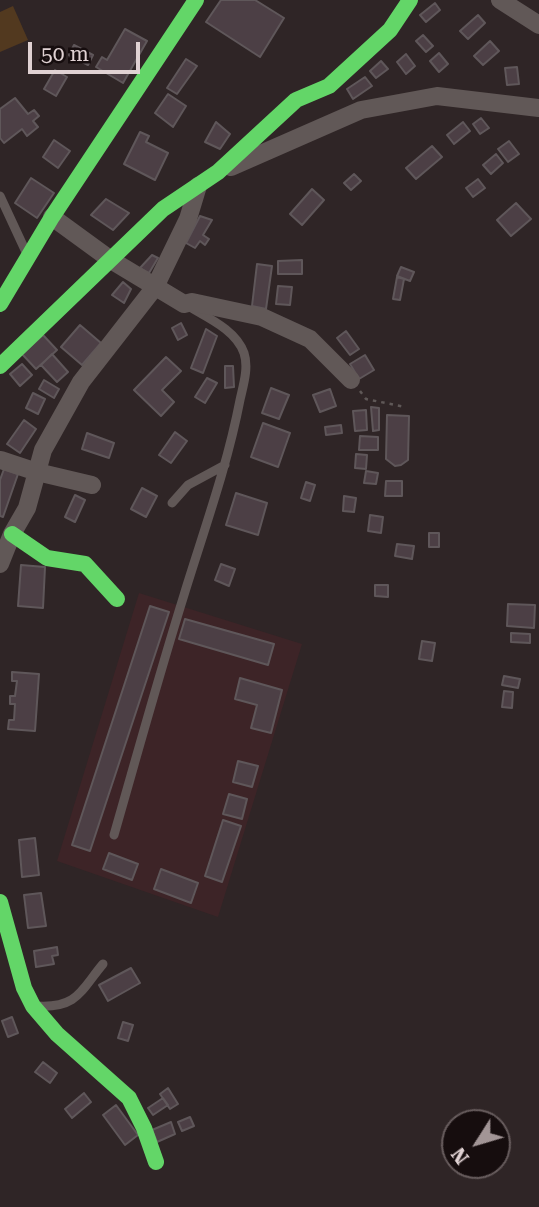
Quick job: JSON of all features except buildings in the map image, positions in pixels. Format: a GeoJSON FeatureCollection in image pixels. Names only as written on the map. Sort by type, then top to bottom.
{"type":"FeatureCollection","features":[{"type":"Feature","properties":{"kind":"street"},"geometry":{"type":"LineString","coordinates":[[0,304],[52,217],[196,0]]}},
{"type":"Feature","properties":{"kind":"street"},"geometry":{"type":"LineString","coordinates":[[0,366],[163,209],[218,172],[296,100],[329,86],[390,30],[410,0]]}},
{"type":"Feature","properties":{"kind":"street"},"geometry":{"type":"LineString","coordinates":[[500,0],[539,26]]}},
{"type":"Feature","properties":{"kind":"street"},"geometry":{"type":"LineString","coordinates":[[218,172],[361,110],[437,96],[539,108]]}},
{"type":"Feature","properties":{"kind":"street"},"geometry":{"type":"LineString","coordinates":[[0,564],[12,534],[27,508],[43,450],[81,382],[155,287],[188,219],[198,186]]}},
{"type":"Feature","properties":{"kind":"street"},"geometry":{"type":"LineString","coordinates":[[52,217],[111,260],[184,304],[192,302],[262,317],[310,339],[351,380]]}},
{"type":"Feature","properties":{"kind":"street"},"geometry":{"type":"LineString","coordinates":[[1,460],[92,485]]}},
{"type":"Feature","properties":{"kind":"street"},"geometry":{"type":"LineString","coordinates":[[12,534],[47,558],[85,564],[117,599]]}},
{"type":"Feature","properties":{"kind":"street"},"geometry":{"type":"LineString","coordinates":[[0,902],[24,988],[33,1006],[57,1034],[130,1098],[156,1162]]}},
{"type":"Feature","properties":{"kind":"lane"},"geometry":{"type":"LineString","coordinates":[[0,196],[28,257]]}},
{"type":"Feature","properties":{"kind":"lane"},"geometry":{"type":"LineString","coordinates":[[114,835],[225,465],[244,381],[246,362],[236,338],[184,304]]}},
{"type":"Feature","properties":{"kind":"lane"},"geometry":{"type":"LineString","coordinates":[[172,503],[188,485],[225,465]]}},
{"type":"Feature","properties":{"kind":"lane"},"geometry":{"type":"LineString","coordinates":[[33,1006],[56,1007],[83,994],[103,964]]}},
{"type":"Feature","properties":{"kind":"path"},"geometry":{"type":"LineString","coordinates":[[351,380],[366,399],[405,407]]}},
{"type":"Feature","properties":{"kind":"shaded area"},"geometry":{"type":"Polygon","coordinates":[[[13,6],[28,40],[0,52],[0,12],[13,6]]]}},
{"type":"Feature","properties":{"kind":"shaded area"},"geometry":{"type":"Polygon","coordinates":[[[139,593],[302,644],[218,917],[57,861],[139,593]]]}},
{"type":"Feature","properties":{"kind":"traffic: fast"},"geometry":{"type":"LineString","coordinates":[[0,304],[52,217],[196,0]]}},
{"type":"Feature","properties":{"kind":"traffic: fast"},"geometry":{"type":"LineString","coordinates":[[0,366],[163,209],[218,172],[296,100],[329,86],[390,30],[410,0]]}},
{"type":"Feature","properties":{"kind":"traffic: fast"},"geometry":{"type":"LineString","coordinates":[[12,534],[47,558],[85,564],[117,599]]}},
{"type":"Feature","properties":{"kind":"traffic: fast"},"geometry":{"type":"LineString","coordinates":[[0,902],[24,988],[33,1006],[57,1034],[129,1098],[144,1128],[156,1162]]}}]}
